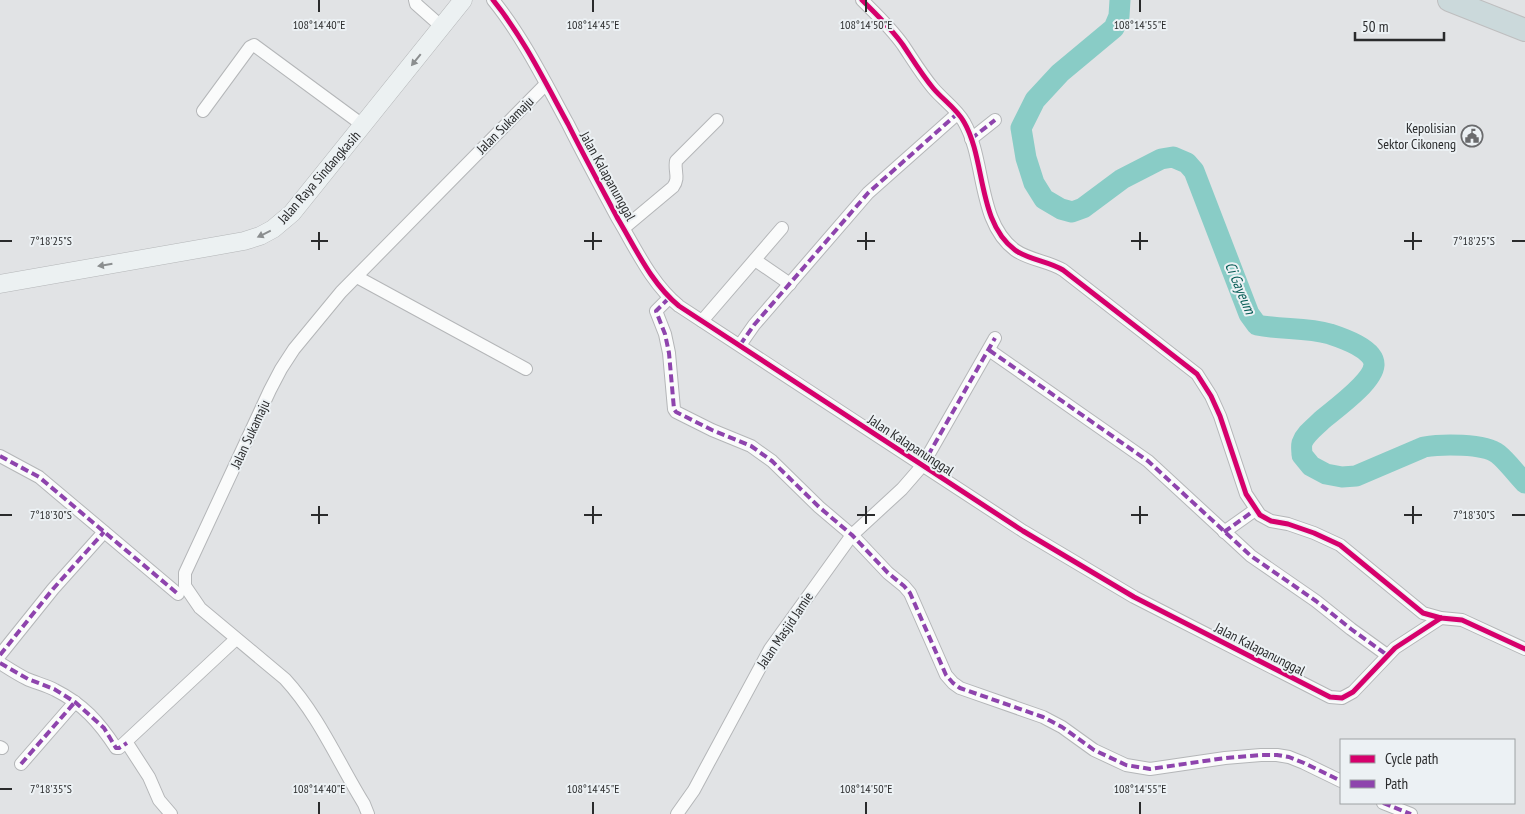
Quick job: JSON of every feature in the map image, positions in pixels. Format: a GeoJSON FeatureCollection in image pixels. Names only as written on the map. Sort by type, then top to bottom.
{"type":"FeatureCollection","features":[{"type":"Feature","properties":{"kind":"highway"},"geometry":{"type":"LineString","coordinates":[[1453,1],[1525,30]]}},
{"type":"Feature","properties":{"kind":"main road","name":"Jalan Raya Sindangkasih"},"geometry":{"type":"LineString","coordinates":[[0,284],[94,266],[226,245],[260,236],[273,229],[292,213],[364,126],[463,0]]}},
{"type":"Feature","properties":{"kind":"street"},"geometry":{"type":"LineString","coordinates":[[415,0],[416,4],[442,27]]}},
{"type":"Feature","properties":{"kind":"street","name":"Jalan Kalapanunggal"},"geometry":{"type":"LineString","coordinates":[[493,0],[518,35],[546,84],[594,177],[647,269],[669,298],[922,466],[1023,531],[1134,597],[1330,697],[1342,698],[1353,692],[1387,655],[1437,621]]}},
{"type":"Feature","properties":{"kind":"street"},"geometry":{"type":"LineString","coordinates":[[862,0],[897,37],[933,88],[965,122],[972,139],[990,216],[1013,248],[1063,270],[1197,374],[1211,396],[1220,416],[1252,512],[1264,519],[1307,530],[1340,545],[1423,613],[1437,621],[1462,620],[1525,649]]}},
{"type":"Feature","properties":{"kind":"street"},"geometry":{"type":"LineString","coordinates":[[203,111],[254,44],[364,126]]}},
{"type":"Feature","properties":{"kind":"street","name":"Jalan Sukamaju"},"geometry":{"type":"LineString","coordinates":[[368,814],[317,722],[296,691],[285,679],[200,608],[185,586],[185,573],[281,369],[321,315],[357,276],[546,84]]}},
{"type":"Feature","properties":{"kind":"street"},"geometry":{"type":"LineString","coordinates":[[740,345],[754,325],[868,193],[957,114]]}},
{"type":"Feature","properties":{"kind":"street"},"geometry":{"type":"LineString","coordinates":[[624,228],[673,187],[677,177],[676,161],[716,120]]}},
{"type":"Feature","properties":{"kind":"street"},"geometry":{"type":"LineString","coordinates":[[972,139],[995,120]]}},
{"type":"Feature","properties":{"kind":"street"},"geometry":{"type":"LineString","coordinates":[[702,321],[782,228]]}},
{"type":"Feature","properties":{"kind":"street"},"geometry":{"type":"LineString","coordinates":[[754,260],[790,284]]}},
{"type":"Feature","properties":{"kind":"street"},"geometry":{"type":"LineString","coordinates":[[357,276],[526,369]]}},
{"type":"Feature","properties":{"kind":"street"},"geometry":{"type":"LineString","coordinates":[[669,298],[658,308],[669,353],[673,405],[676,412],[759,451],[772,460],[852,535],[910,593],[946,675],[960,688],[1043,717],[1062,727],[1094,750],[1126,765],[1150,769],[1225,758],[1277,755],[1304,762],[1340,780]]}},
{"type":"Feature","properties":{"kind":"street","name":"Jalan Masjid Jamie"},"geometry":{"type":"LineString","coordinates":[[677,814],[710,762],[770,649],[852,535],[902,489],[922,466],[995,338]]}},
{"type":"Feature","properties":{"kind":"street"},"geometry":{"type":"LineString","coordinates":[[989,350],[1148,461],[1251,556],[1316,601],[1387,655]]}},
{"type":"Feature","properties":{"kind":"street"},"geometry":{"type":"LineString","coordinates":[[0,456],[39,477],[178,594]]}},
{"type":"Feature","properties":{"kind":"street"},"geometry":{"type":"LineString","coordinates":[[1224,532],[1252,512]]}},
{"type":"Feature","properties":{"kind":"street"},"geometry":{"type":"LineString","coordinates":[[0,655],[104,532]]}},
{"type":"Feature","properties":{"kind":"street"},"geometry":{"type":"LineString","coordinates":[[2,668],[54,689],[75,702],[104,728],[116,748],[120,748],[236,639]]}},
{"type":"Feature","properties":{"kind":"street"},"geometry":{"type":"LineString","coordinates":[[22,764],[75,702]]}},
{"type":"Feature","properties":{"kind":"street"},"geometry":{"type":"LineString","coordinates":[[127,743],[149,777],[159,800],[172,814]]}},
{"type":"Feature","properties":{"kind":"street"},"geometry":{"type":"LineString","coordinates":[[1386,804],[1411,814]]}},
{"type":"Feature","properties":{"kind":"waterway","name":"Ci Gayeum"},"geometry":{"type":"LineString","coordinates":[[1120,0],[1119,16],[1114,28],[1060,73],[1035,100],[1021,128],[1026,158],[1034,183],[1044,199],[1061,209],[1072,212],[1083,208],[1122,179],[1161,159],[1173,157],[1187,163],[1194,171],[1249,314],[1257,325],[1312,330],[1330,334],[1364,349],[1373,359],[1372,372],[1361,387],[1313,428],[1303,440],[1302,455],[1311,466],[1326,474],[1342,477],[1356,476],[1424,447],[1462,445],[1483,448],[1498,454],[1525,483]]}},
{"type":"Feature","properties":{"kind":"marked path"},"geometry":{"type":"LineString","coordinates":[[740,345],[754,325],[868,193],[957,114]]}},
{"type":"Feature","properties":{"kind":"marked path"},"geometry":{"type":"LineString","coordinates":[[971,139],[995,120]]}},
{"type":"Feature","properties":{"kind":"marked path"},"geometry":{"type":"LineString","coordinates":[[669,298],[656,311],[665,334],[669,353],[674,409],[676,412],[712,430],[751,446],[772,461],[819,507],[852,535],[910,593],[946,675],[953,683],[960,688],[1043,717],[1062,727],[1094,750],[1126,765],[1150,769],[1225,758],[1277,755],[1304,763],[1340,781]]}},
{"type":"Feature","properties":{"kind":"marked path"},"geometry":{"type":"LineString","coordinates":[[922,466],[995,338]]}},
{"type":"Feature","properties":{"kind":"marked path"},"geometry":{"type":"LineString","coordinates":[[989,350],[1148,461],[1251,556],[1316,601],[1387,655]]}},
{"type":"Feature","properties":{"kind":"marked path"},"geometry":{"type":"LineString","coordinates":[[0,456],[39,477],[178,594]]}},
{"type":"Feature","properties":{"kind":"marked path"},"geometry":{"type":"LineString","coordinates":[[1224,532],[1255,510]]}},
{"type":"Feature","properties":{"kind":"marked path"},"geometry":{"type":"LineString","coordinates":[[0,655],[53,589],[104,532]]}},
{"type":"Feature","properties":{"kind":"marked path"},"geometry":{"type":"LineString","coordinates":[[0,663],[28,679],[54,689],[75,702],[104,728],[116,748],[127,743]]}},
{"type":"Feature","properties":{"kind":"marked path"},"geometry":{"type":"LineString","coordinates":[[21,764],[75,702]]}},
{"type":"Feature","properties":{"kind":"marked path"},"geometry":{"type":"LineString","coordinates":[[1386,804],[1411,814]]}},
{"type":"Feature","properties":{"kind":"cycle path"},"geometry":{"type":"LineString","coordinates":[[493,0],[533,60],[638,254],[652,276],[669,297],[679,306],[1023,531],[1134,597],[1330,697],[1342,698],[1353,692],[1395,648],[1441,618]]}},
{"type":"Feature","properties":{"kind":"cycle path"},"geometry":{"type":"LineString","coordinates":[[862,0],[894,33],[929,83],[964,122],[976,154],[988,207],[994,224],[1003,238],[1020,253],[1063,270],[1197,374],[1211,396],[1220,416],[1246,494],[1260,515],[1271,521],[1288,524],[1314,533],[1340,545],[1423,613],[1441,618],[1462,620],[1525,649]]}},
{"type":"Feature","properties":{"kind":"place","name":"Kepolisian Sektor Cikoneng"},"geometry":{"type":"Point","coordinates":[1472,136]}}]}
